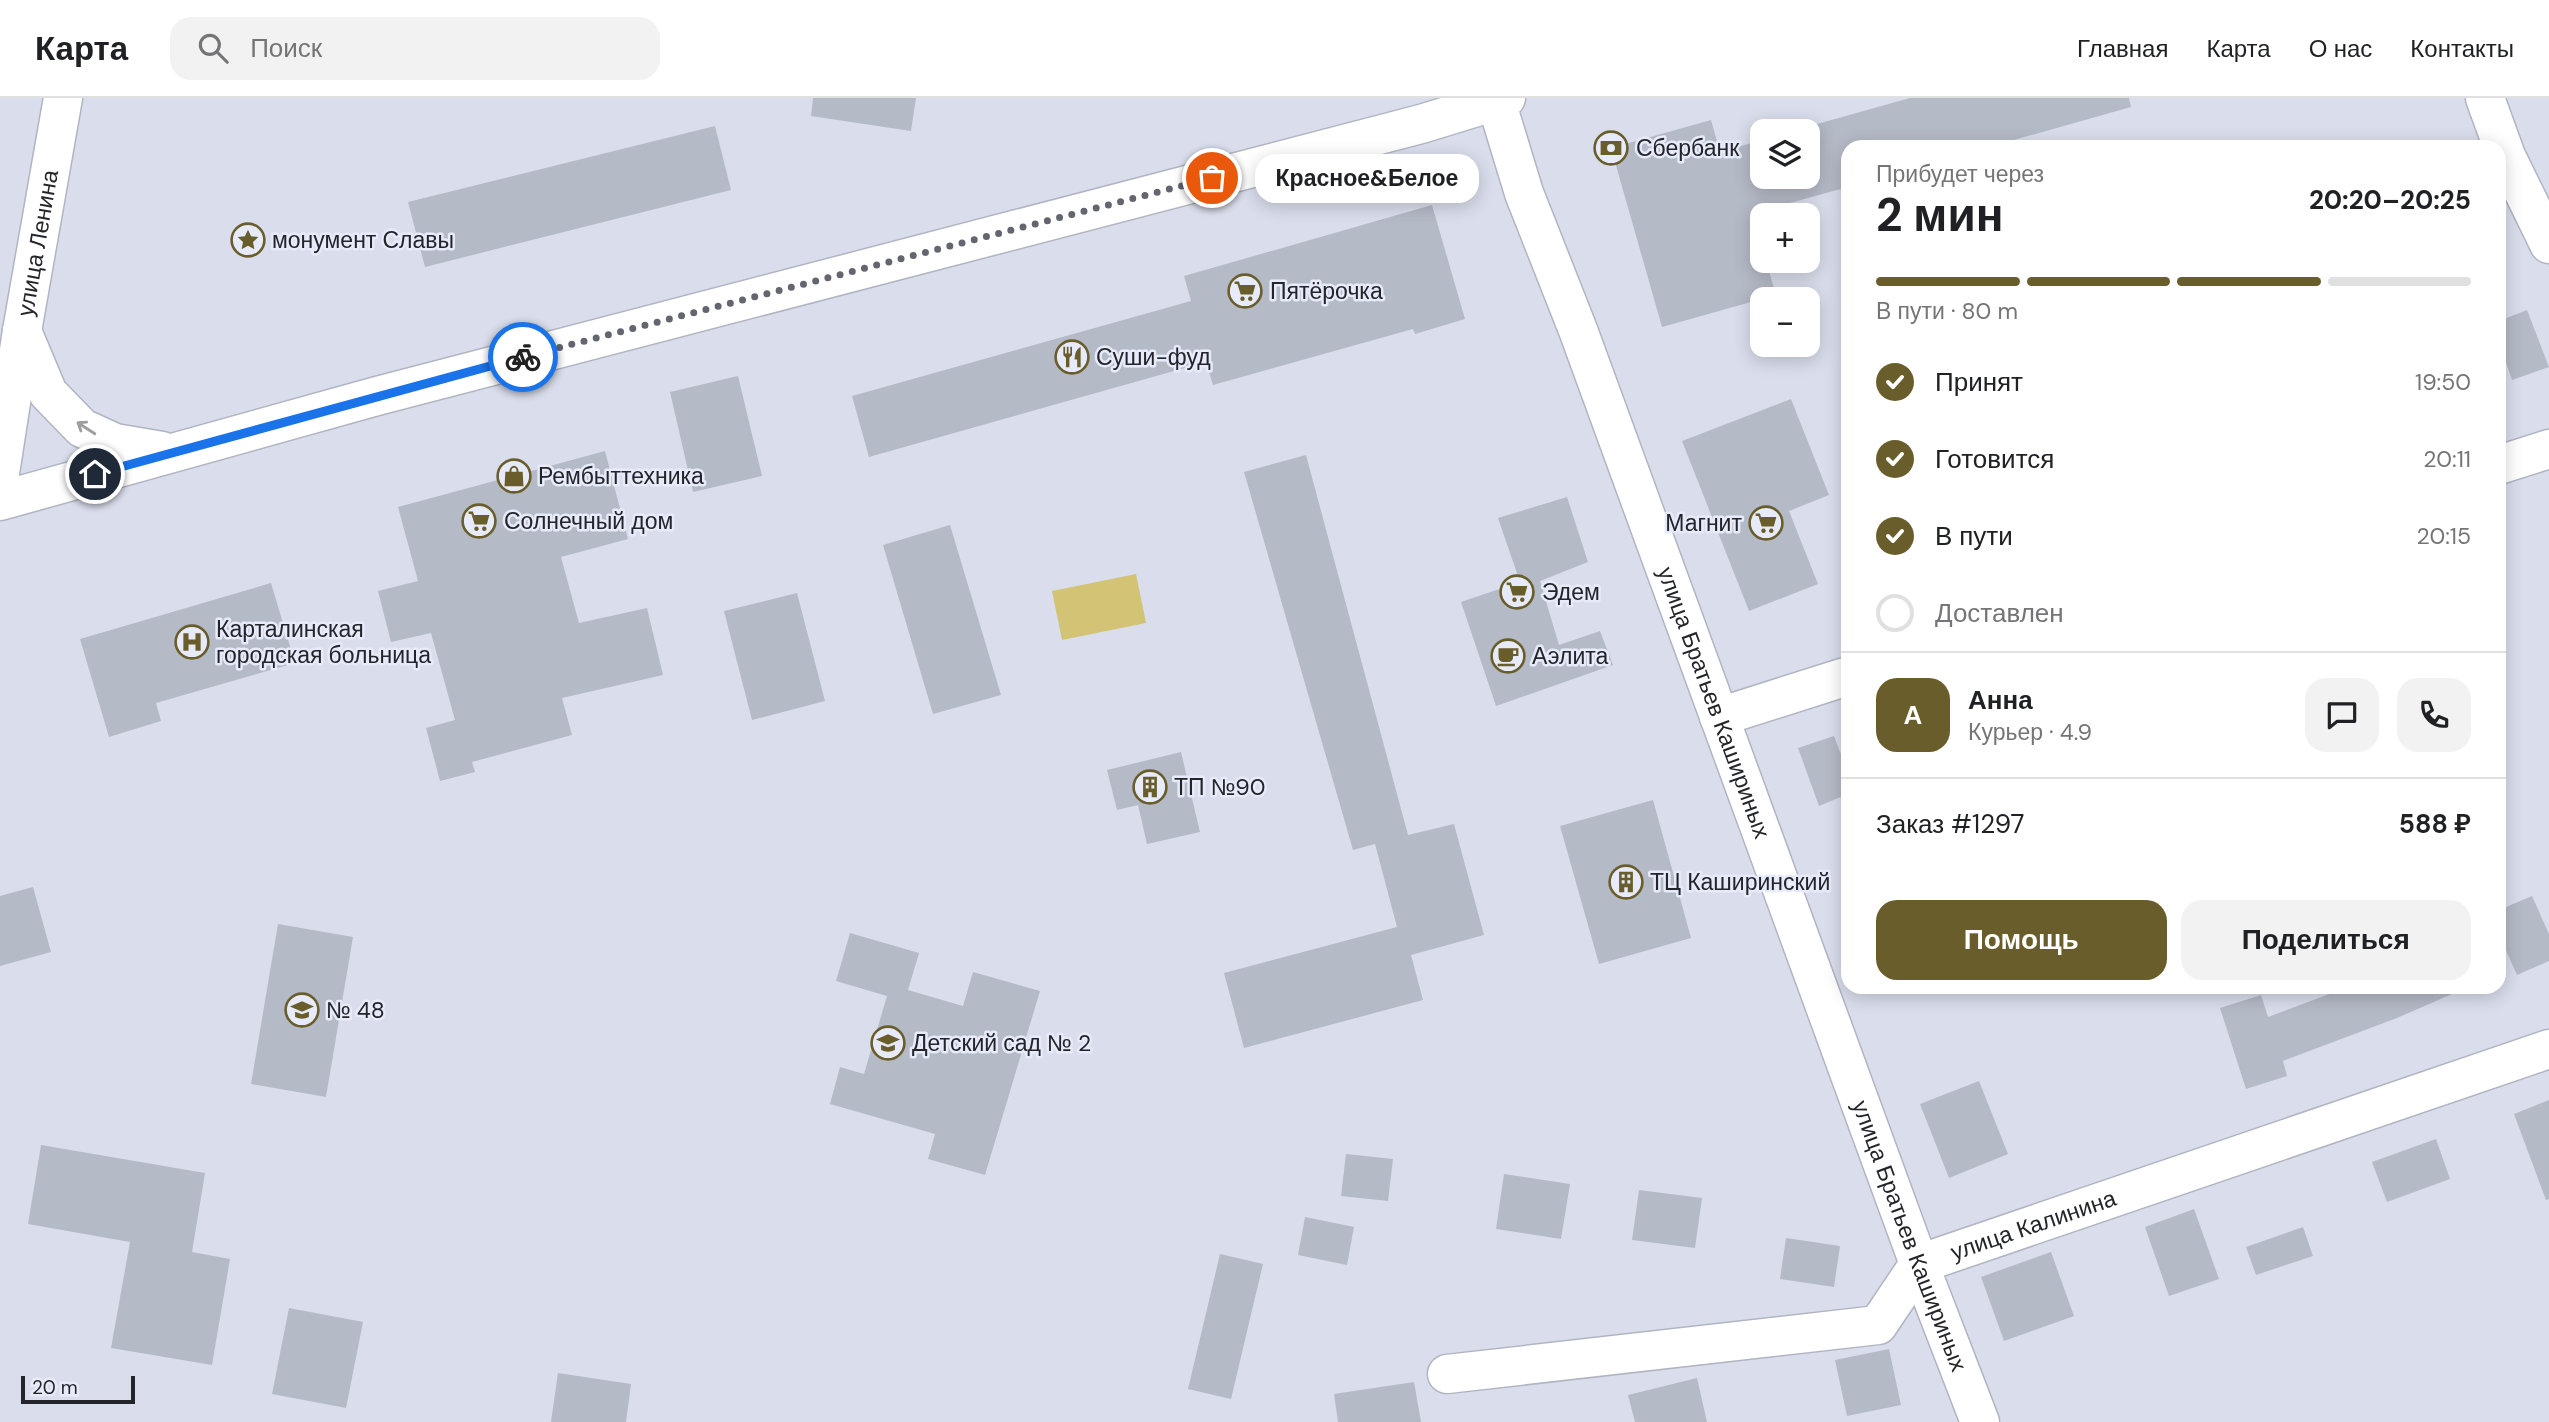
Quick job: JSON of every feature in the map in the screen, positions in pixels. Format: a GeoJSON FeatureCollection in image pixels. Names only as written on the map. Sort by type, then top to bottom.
{"type":"FeatureCollection","features":[{"type":"Feature","properties":{"kind":"main road","name":"улица Ленина"},"geometry":{"type":"LineString","coordinates":[[0,473],[63,98]]}},
{"type":"Feature","properties":{"kind":"main road"},"geometry":{"type":"LineString","coordinates":[[2485,98],[2501,140]]}},
{"type":"Feature","properties":{"kind":"main road"},"geometry":{"type":"LineString","coordinates":[[0,501],[390,392],[1421,124],[1501,99]]}},
{"type":"Feature","properties":{"kind":"main road","name":"улица Братьев Кашириных"},"geometry":{"type":"LineString","coordinates":[[1501,99],[1524,193],[1578,330],[1919,1264],[1980,1422]]}},
{"type":"Feature","properties":{"kind":"main road"},"geometry":{"type":"LineString","coordinates":[[2506,153],[2549,244]]}},
{"type":"Feature","properties":{"kind":"main road"},"geometry":{"type":"LineString","coordinates":[[22,331],[48,393],[82,428],[115,443],[174,453]]}},
{"type":"Feature","properties":{"kind":"main road"},"geometry":{"type":"LineString","coordinates":[[2506,463],[2549,449]]}},
{"type":"Feature","properties":{"kind":"main road"},"geometry":{"type":"LineString","coordinates":[[1719,717],[1841,678]]}},
{"type":"Feature","properties":{"kind":"main road","name":"улица Калинина"},"geometry":{"type":"LineString","coordinates":[[1919,1264],[2549,1049]]}},
{"type":"Feature","properties":{"kind":"main road"},"geometry":{"type":"LineString","coordinates":[[1447,1374],[1878,1325],[1919,1264]]}},
{"type":"Feature","properties":{"kind":"shaded area"},"geometry":{"type":"Polygon","coordinates":[[[1136,574],[1146,623],[1062,640],[1052,591],[1136,574]]]}},
{"type":"Feature","properties":{"kind":"building"},"geometry":{"type":"Polygon","coordinates":[[[813,98],[916,98],[911,131],[811,116],[813,98]]]}},
{"type":"Feature","properties":{"kind":"building"},"geometry":{"type":"Polygon","coordinates":[[[1910,98],[2129,98],[2131,107],[2014,140],[1841,140],[1841,189],[1790,203],[1750,203],[1750,273],[1770,273],[1774,287],[1750,287],[1750,302],[1662,327],[1611,148],[1711,120],[1720,152],[1750,143],[1750,189],[1820,189],[1820,123],[1910,98]]]}},
{"type":"Feature","properties":{"kind":"building"},"geometry":{"type":"Polygon","coordinates":[[[715,126],[731,190],[425,267],[408,202],[715,126]]]}},
{"type":"Feature","properties":{"kind":"building"},"geometry":{"type":"Polygon","coordinates":[[[1432,205],[1465,319],[1415,334],[1413,329],[1213,385],[1206,362],[869,457],[852,396],[1191,301],[1184,276],[1432,205]]]}},
{"type":"Feature","properties":{"kind":"building"},"geometry":{"type":"Polygon","coordinates":[[[2527,310],[2549,367],[2512,380],[2506,362],[2506,318],[2527,310]]]}},
{"type":"Feature","properties":{"kind":"building"},"geometry":{"type":"Polygon","coordinates":[[[738,376],[762,476],[693,492],[670,392],[738,376]]]}},
{"type":"Feature","properties":{"kind":"building"},"geometry":{"type":"Polygon","coordinates":[[[1791,399],[1829,495],[1789,511],[1818,584],[1749,611],[1682,441],[1791,399]]]}},
{"type":"Feature","properties":{"kind":"building"},"geometry":{"type":"Polygon","coordinates":[[[605,451],[628,539],[561,557],[579,623],[647,608],[663,675],[562,698],[572,735],[472,762],[475,772],[440,781],[426,728],[455,720],[431,633],[391,642],[378,591],[418,581],[398,507],[605,451]]]}},
{"type":"Feature","properties":{"kind":"building"},"geometry":{"type":"Polygon","coordinates":[[[1306,455],[1408,835],[1454,824],[1484,935],[1411,955],[1423,1000],[1244,1048],[1224,973],[1397,927],[1375,844],[1353,850],[1244,472],[1306,455]]]}},
{"type":"Feature","properties":{"kind":"building","name":"Эдем"},"geometry":{"type":"Polygon","coordinates":[[[1567,497],[1588,562],[1540,581],[1559,645],[1600,631],[1613,665],[1496,706],[1461,602],[1520,582],[1498,518],[1567,497]]]}},
{"type":"Feature","properties":{"kind":"building"},"geometry":{"type":"Polygon","coordinates":[[[950,525],[1001,695],[933,714],[883,545],[950,525]]]}},
{"type":"Feature","properties":{"kind":"building"},"geometry":{"type":"Polygon","coordinates":[[[271,583],[295,663],[156,703],[161,721],[109,737],[80,639],[271,583]]]}},
{"type":"Feature","properties":{"kind":"building"},"geometry":{"type":"Polygon","coordinates":[[[797,593],[825,701],[752,720],[724,611],[797,593]]]}},
{"type":"Feature","properties":{"kind":"building"},"geometry":{"type":"Polygon","coordinates":[[[1834,736],[1841,754],[1841,797],[1819,806],[1798,748],[1834,736]]]}},
{"type":"Feature","properties":{"kind":"building","name":"ТП №90"},"geometry":{"type":"Polygon","coordinates":[[[1181,752],[1200,832],[1147,844],[1138,805],[1117,810],[1107,770],[1181,752]]]}},
{"type":"Feature","properties":{"kind":"building","name":"ТЦ Каширинский"},"geometry":{"type":"Polygon","coordinates":[[[1653,800],[1691,938],[1599,964],[1560,826],[1653,800]]]}},
{"type":"Feature","properties":{"kind":"building"},"geometry":{"type":"Polygon","coordinates":[[[33,887],[51,952],[0,966],[0,896],[33,887]]]}},
{"type":"Feature","properties":{"kind":"building"},"geometry":{"type":"Polygon","coordinates":[[[2532,896],[2549,934],[2549,961],[2517,975],[2506,951],[2506,907],[2532,896]]]}},
{"type":"Feature","properties":{"kind":"building","name":"№ 48"},"geometry":{"type":"Polygon","coordinates":[[[278,924],[353,937],[326,1097],[251,1084],[278,924]]]}},
{"type":"Feature","properties":{"kind":"building"},"geometry":{"type":"Polygon","coordinates":[[[850,933],[919,953],[908,990],[963,1006],[973,972],[1040,991],[985,1175],[928,1159],[935,1134],[830,1104],[840,1067],[864,1074],[887,996],[836,981],[850,933]]]}},
{"type":"Feature","properties":{"kind":"building"},"geometry":{"type":"Polygon","coordinates":[[[2329,994],[2452,994],[2283,1061],[2287,1076],[2246,1089],[2220,1008],[2261,995],[2268,1017],[2329,994]]]}},
{"type":"Feature","properties":{"kind":"building"},"geometry":{"type":"Polygon","coordinates":[[[1979,1081],[2008,1154],[1949,1178],[1920,1104],[1979,1081]]]}},
{"type":"Feature","properties":{"kind":"building"},"geometry":{"type":"Polygon","coordinates":[[[2549,1100],[2549,1199],[2546,1200],[2514,1114],[2549,1100]]]}},
{"type":"Feature","properties":{"kind":"building"},"geometry":{"type":"Polygon","coordinates":[[[2436,1139],[2450,1179],[2387,1202],[2372,1162],[2436,1139]]]}},
{"type":"Feature","properties":{"kind":"building"},"geometry":{"type":"Polygon","coordinates":[[[41,1145],[205,1173],[192,1252],[230,1259],[212,1365],[111,1348],[130,1242],[28,1224],[41,1145]]]}},
{"type":"Feature","properties":{"kind":"building"},"geometry":{"type":"Polygon","coordinates":[[[1346,1154],[1393,1159],[1388,1201],[1341,1196],[1346,1154]]]}},
{"type":"Feature","properties":{"kind":"building"},"geometry":{"type":"Polygon","coordinates":[[[1504,1174],[1570,1184],[1561,1239],[1496,1229],[1504,1174]]]}},
{"type":"Feature","properties":{"kind":"building"},"geometry":{"type":"Polygon","coordinates":[[[1639,1190],[1702,1198],[1695,1248],[1632,1240],[1639,1190]]]}},
{"type":"Feature","properties":{"kind":"building"},"geometry":{"type":"Polygon","coordinates":[[[2194,1209],[2219,1279],[2169,1296],[2145,1227],[2194,1209]]]}},
{"type":"Feature","properties":{"kind":"building"},"geometry":{"type":"Polygon","coordinates":[[[1305,1217],[1354,1227],[1347,1265],[1298,1255],[1305,1217]]]}},
{"type":"Feature","properties":{"kind":"building"},"geometry":{"type":"Polygon","coordinates":[[[2303,1227],[2313,1256],[2256,1275],[2246,1247],[2303,1227]]]}},
{"type":"Feature","properties":{"kind":"building"},"geometry":{"type":"Polygon","coordinates":[[[1786,1238],[1840,1246],[1834,1287],[1780,1279],[1786,1238]]]}},
{"type":"Feature","properties":{"kind":"building"},"geometry":{"type":"Polygon","coordinates":[[[2051,1252],[2074,1316],[2004,1341],[1981,1277],[2051,1252]]]}},
{"type":"Feature","properties":{"kind":"building"},"geometry":{"type":"Polygon","coordinates":[[[1220,1254],[1263,1264],[1231,1399],[1188,1389],[1220,1254]]]}},
{"type":"Feature","properties":{"kind":"building"},"geometry":{"type":"Polygon","coordinates":[[[289,1308],[363,1322],[346,1408],[272,1394],[289,1308]]]}},
{"type":"Feature","properties":{"kind":"building"},"geometry":{"type":"Polygon","coordinates":[[[1889,1349],[1901,1405],[1847,1416],[1835,1360],[1889,1349]]]}},
{"type":"Feature","properties":{"kind":"building"},"geometry":{"type":"Polygon","coordinates":[[[558,1373],[631,1384],[626,1422],[551,1422],[558,1373]]]}},
{"type":"Feature","properties":{"kind":"building"},"geometry":{"type":"Polygon","coordinates":[[[1697,1378],[1707,1422],[1635,1422],[1628,1395],[1697,1378]]]}},
{"type":"Feature","properties":{"kind":"building"},"geometry":{"type":"Polygon","coordinates":[[[1414,1382],[1421,1422],[1338,1422],[1334,1394],[1414,1382]]]}},
{"type":"Feature","properties":{"kind":"way so far"},"geometry":{"type":"LineString","coordinates":[[523,357],[1212,178]]}},
{"type":"Feature","properties":{"kind":"place","name":"Сбербанк"},"geometry":{"type":"Point","coordinates":[1611,148]}},
{"type":"Feature","properties":{"kind":"place","name":"Красное&Белое"},"geometry":{"type":"Point","coordinates":[1212,178]}},
{"type":"Feature","properties":{"kind":"place","name":"монумент Славы"},"geometry":{"type":"Point","coordinates":[248,240]}},
{"type":"Feature","properties":{"kind":"place","name":"Пятёрочка"},"geometry":{"type":"Point","coordinates":[1245,291]}},
{"type":"Feature","properties":{"kind":"place","name":"Суши-фуд"},"geometry":{"type":"Point","coordinates":[1072,357]}},
{"type":"Feature","properties":{"kind":"place","name":"Рембыттехника"},"geometry":{"type":"Point","coordinates":[514,476]}},
{"type":"Feature","properties":{"kind":"place","name":"Солнечный дом"},"geometry":{"type":"Point","coordinates":[479,521]}},
{"type":"Feature","properties":{"kind":"place","name":"Магнит"},"geometry":{"type":"Point","coordinates":[1766,523]}},
{"type":"Feature","properties":{"kind":"place","name":"Эдем"},"geometry":{"type":"Point","coordinates":[1517,592]}},
{"type":"Feature","properties":{"kind":"place","name":"Карталинская городская больница"},"geometry":{"type":"Point","coordinates":[192,642]}},
{"type":"Feature","properties":{"kind":"place","name":"Аэлита"},"geometry":{"type":"Point","coordinates":[1508,656]}},
{"type":"Feature","properties":{"kind":"place","name":"ТП №90"},"geometry":{"type":"Point","coordinates":[1150,787]}},
{"type":"Feature","properties":{"kind":"place","name":"ТЦ Каширинский"},"geometry":{"type":"Point","coordinates":[1626,882]}},
{"type":"Feature","properties":{"kind":"place","name":"№ 48"},"geometry":{"type":"Point","coordinates":[302,1010]}},
{"type":"Feature","properties":{"kind":"place","name":"Детский сад № 2"},"geometry":{"type":"Point","coordinates":[888,1043]}},
{"type":"Feature","properties":{"kind":"route"},"geometry":{"type":"LineString","coordinates":[[95,474],[523,357]]}}]}
